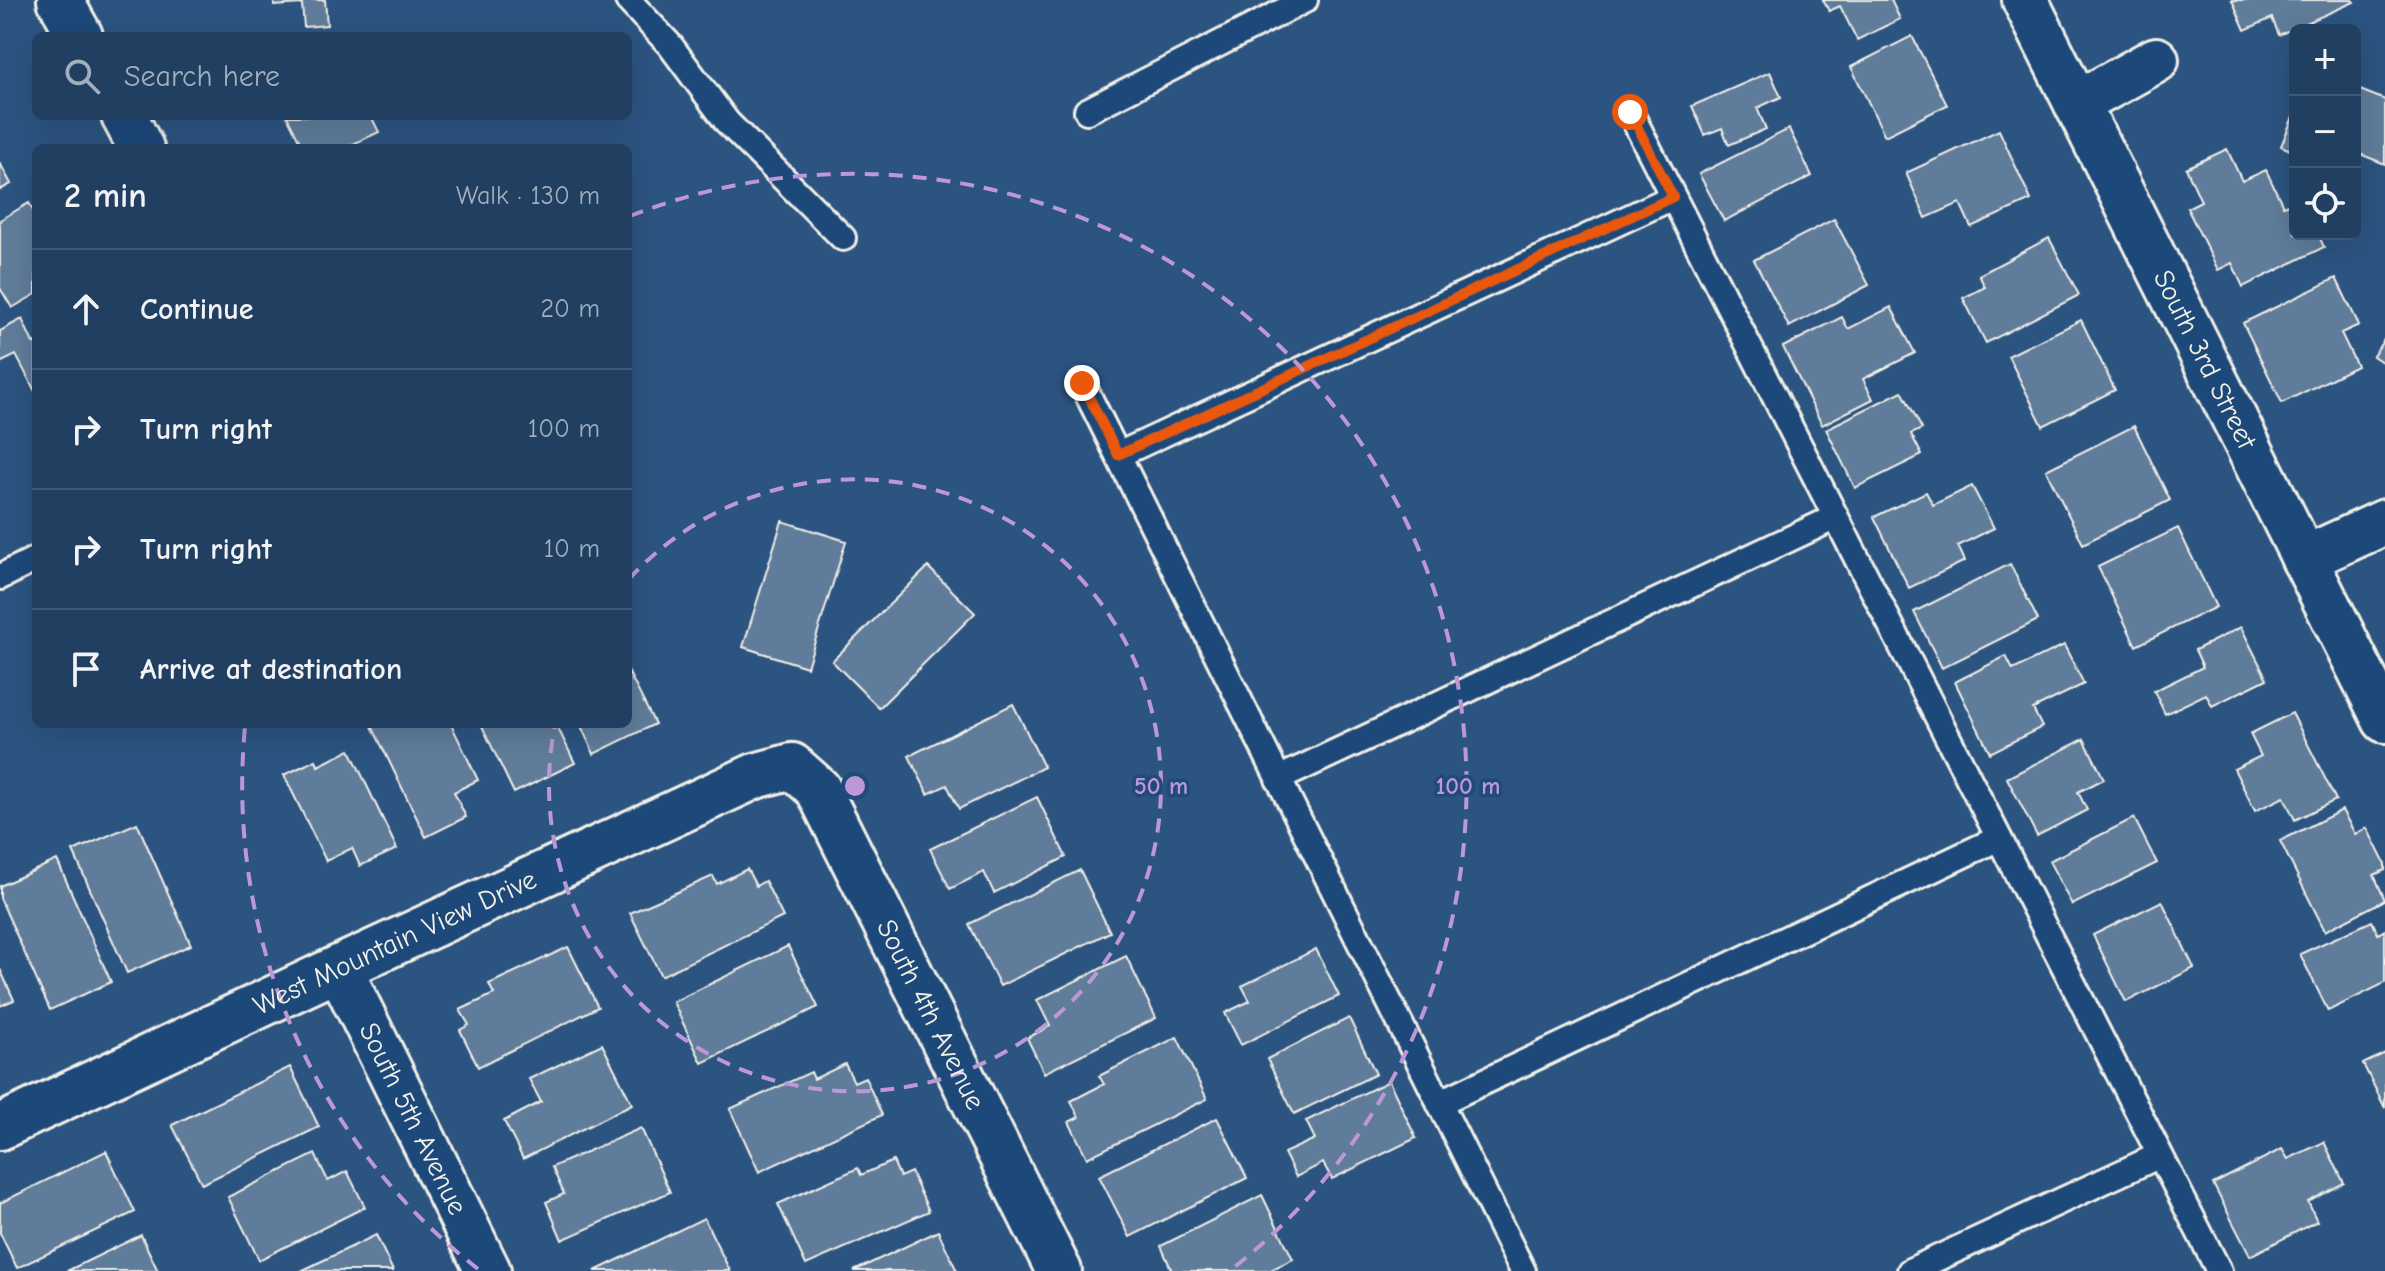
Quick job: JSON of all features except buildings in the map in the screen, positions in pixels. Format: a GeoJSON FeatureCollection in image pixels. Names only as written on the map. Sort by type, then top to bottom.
{"type":"FeatureCollection","features":[{"type":"Feature","properties":{"kind":"street"},"geometry":{"type":"LineString","coordinates":[[60,0],[78,32]]}},
{"type":"Feature","properties":{"kind":"street","name":"South 3rd Street"},"geometry":{"type":"LineString","coordinates":[[2025,0],[2385,720]]}},
{"type":"Feature","properties":{"kind":"street"},"geometry":{"type":"LineString","coordinates":[[2077,104],[2156,60]]}},
{"type":"Feature","properties":{"kind":"street"},"geometry":{"type":"LineString","coordinates":[[126,120],[139,144]]}},
{"type":"Feature","properties":{"kind":"street"},"geometry":{"type":"LineString","coordinates":[[2304,559],[2385,522]]}},
{"type":"Feature","properties":{"kind":"street","name":"West Mountain View Drive"},"geometry":{"type":"LineString","coordinates":[[0,1127],[755,776],[792,766]]}},
{"type":"Feature","properties":{"kind":"street","name":"South 4th Avenue"},"geometry":{"type":"LineString","coordinates":[[792,766],[818,789],[1059,1271]]}},
{"type":"Feature","properties":{"kind":"street","name":"South 5th Avenue"},"geometry":{"type":"LineString","coordinates":[[339,968],[488,1271]]}},
{"type":"Feature","properties":{"kind":"lane"},"geometry":{"type":"LineString","coordinates":[[628,0],[670,45],[727,122],[843,238]]}},
{"type":"Feature","properties":{"kind":"lane"},"geometry":{"type":"LineString","coordinates":[[1087,111],[1305,0]]}},
{"type":"Feature","properties":{"kind":"lane"},"geometry":{"type":"LineString","coordinates":[[1630,112],[2219,1271]]}},
{"type":"Feature","properties":{"kind":"lane"},"geometry":{"type":"LineString","coordinates":[[1118,455],[1673,197]]}},
{"type":"Feature","properties":{"kind":"lane"},"geometry":{"type":"LineString","coordinates":[[1082,383],[1523,1271]]}},
{"type":"Feature","properties":{"kind":"lane"},"geometry":{"type":"LineString","coordinates":[[1278,779],[1836,517]]}},
{"type":"Feature","properties":{"kind":"lane"},"geometry":{"type":"LineString","coordinates":[[0,577],[32,561]]}},
{"type":"Feature","properties":{"kind":"lane"},"geometry":{"type":"LineString","coordinates":[[1439,1103],[1999,838]]}},
{"type":"Feature","properties":{"kind":"lane"},"geometry":{"type":"LineString","coordinates":[[1910,1271],[2160,1155]]}},
{"type":"Feature","properties":{"kind":"route"},"geometry":{"type":"LineString","coordinates":[[1082,383],[1118,455],[1673,197],[1630,112]]}}]}
